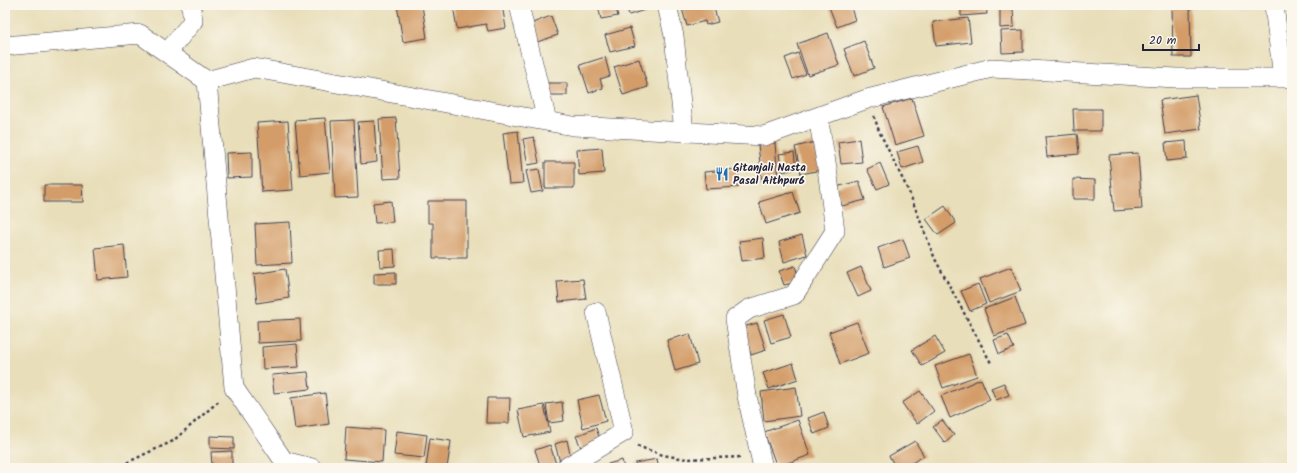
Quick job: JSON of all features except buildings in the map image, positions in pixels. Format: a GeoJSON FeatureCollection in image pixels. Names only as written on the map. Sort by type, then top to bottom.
{"type":"FeatureCollection","features":[{"type":"Feature","properties":{"kind":"street"},"geometry":{"type":"LineString","coordinates":[[167,53],[193,21],[191,5]]}},
{"type":"Feature","properties":{"kind":"street"},"geometry":{"type":"LineString","coordinates":[[519,5],[547,121]]}},
{"type":"Feature","properties":{"kind":"street"},"geometry":{"type":"LineString","coordinates":[[667,5],[674,36],[684,132]]}},
{"type":"Feature","properties":{"kind":"street"},"geometry":{"type":"LineString","coordinates":[[207,81],[254,68],[573,126],[764,136],[867,99],[992,68],[1176,78],[1288,78],[1274,5]]}},
{"type":"Feature","properties":{"kind":"street"},"geometry":{"type":"LineString","coordinates":[[5,46],[140,34],[207,81],[234,388],[284,464],[312,468]]}},
{"type":"Feature","properties":{"kind":"street"},"geometry":{"type":"LineString","coordinates":[[761,463],[747,396],[735,319],[750,309],[794,295],[835,231],[827,168],[818,117]]}},
{"type":"Feature","properties":{"kind":"street"},"geometry":{"type":"LineString","coordinates":[[565,468],[624,432],[596,312]]}},
{"type":"Feature","properties":{"kind":"path"},"geometry":{"type":"LineString","coordinates":[[867,99],[879,131],[909,192],[935,258],[991,363]]}},
{"type":"Feature","properties":{"kind":"path"},"geometry":{"type":"LineString","coordinates":[[127,468],[126,463],[173,441],[234,388]]}},
{"type":"Feature","properties":{"kind":"path"},"geometry":{"type":"LineString","coordinates":[[624,432],[638,447],[663,455],[686,459],[715,457],[761,463]]}},
{"type":"Feature","properties":{"kind":"place","name":"Gitanjali Nasta Pasal Aithpur6"},"geometry":{"type":"Point","coordinates":[722,174]}}]}
